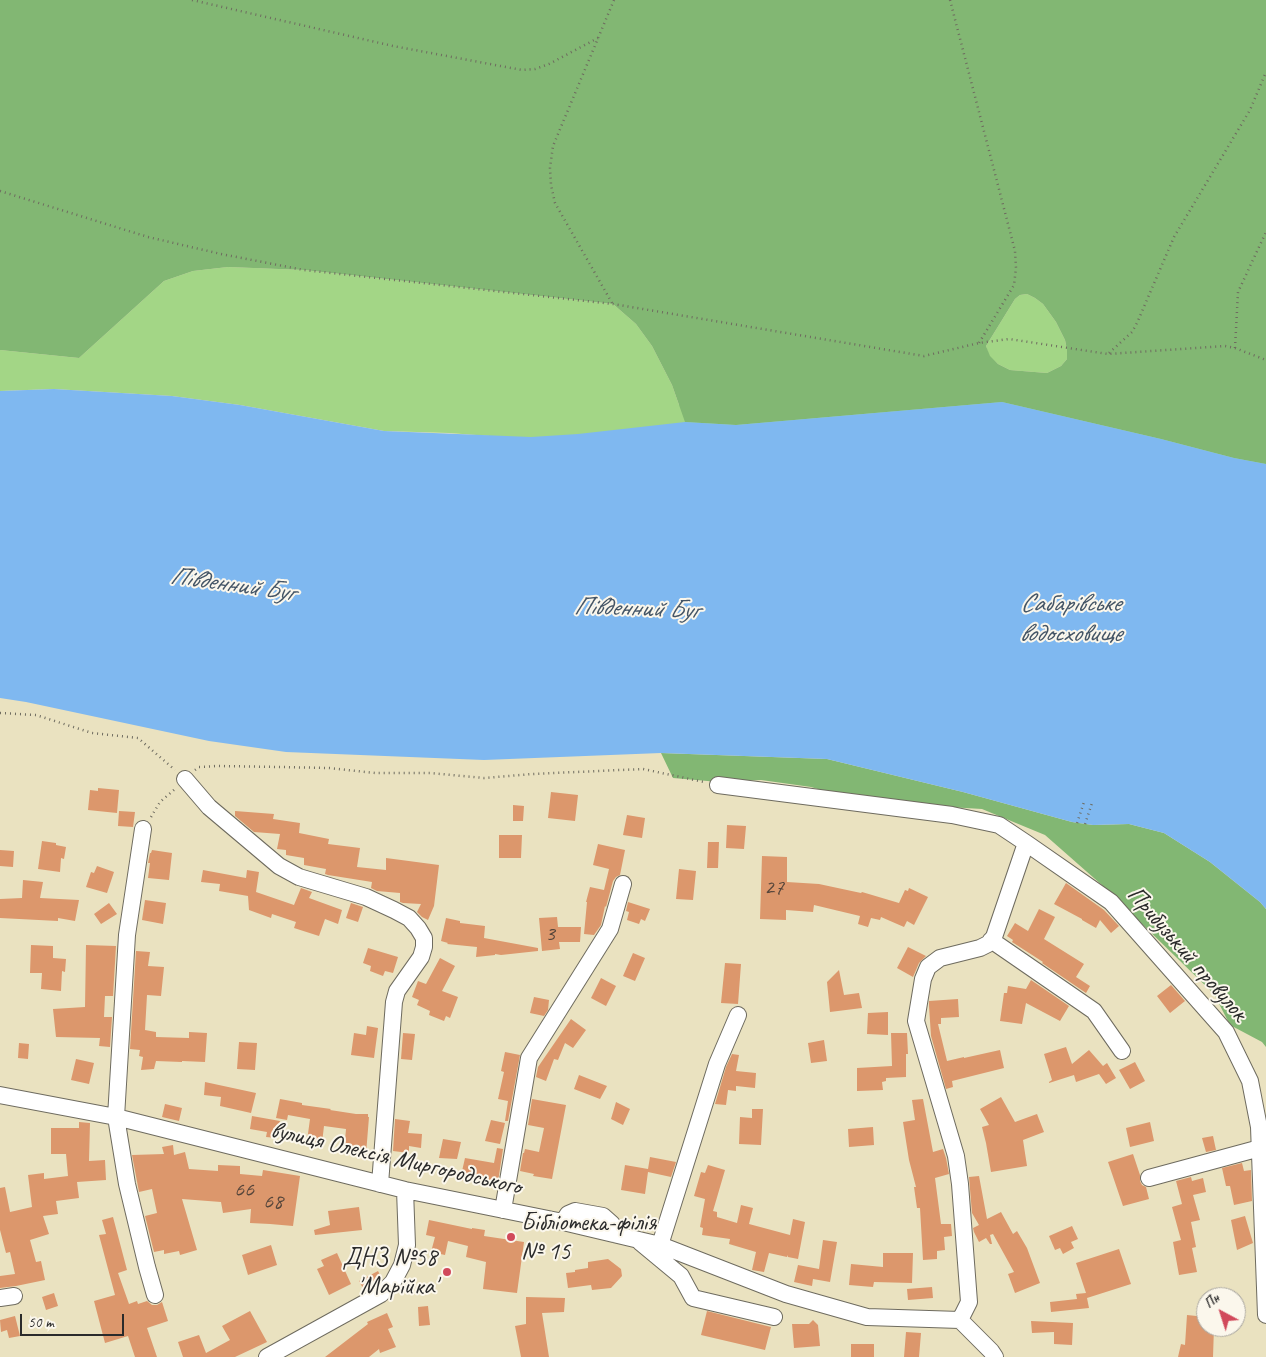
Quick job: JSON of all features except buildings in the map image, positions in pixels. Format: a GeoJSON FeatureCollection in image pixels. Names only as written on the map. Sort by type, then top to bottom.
{"type":"FeatureCollection","features":[{"type":"Feature","properties":{"kind":"street"},"geometry":{"type":"LineString","coordinates":[[185,780],[210,807],[279,866],[299,877],[366,898],[394,910],[409,918],[424,938],[421,956],[397,991],[394,1002],[380,1184]]}},
{"type":"Feature","properties":{"kind":"street","name":"Прибузький провулок"},"geometry":{"type":"LineString","coordinates":[[718,785],[952,815],[999,825],[1111,902],[1226,1032],[1250,1081],[1259,1127],[1266,1315]]}},
{"type":"Feature","properties":{"kind":"street"},"geometry":{"type":"LineString","coordinates":[[143,829],[127,935],[116,1117],[127,1184],[155,1295]]}},
{"type":"Feature","properties":{"kind":"street"},"geometry":{"type":"LineString","coordinates":[[995,1357],[960,1320],[969,1302],[960,1184],[956,1156],[916,1021],[923,979],[928,967],[940,958],[980,948],[988,944],[994,937],[1026,842]]}},
{"type":"Feature","properties":{"kind":"street"},"geometry":{"type":"LineString","coordinates":[[503,1210],[529,1058],[610,929],[623,884]]}},
{"type":"Feature","properties":{"kind":"street"},"geometry":{"type":"LineString","coordinates":[[991,940],[1094,1011],[1122,1051]]}},
{"type":"Feature","properties":{"kind":"street"},"geometry":{"type":"LineString","coordinates":[[660,1245],[717,1064],[738,1015]]}},
{"type":"Feature","properties":{"kind":"street","name":"вулиця Олексія Миргородського"},"geometry":{"type":"LineString","coordinates":[[0,1096],[116,1117],[404,1190],[563,1222],[660,1245],[786,1294],[867,1317],[960,1320]]}},
{"type":"Feature","properties":{"kind":"street"},"geometry":{"type":"LineString","coordinates":[[1149,1178],[1260,1148]]}},
{"type":"Feature","properties":{"kind":"street"},"geometry":{"type":"LineString","coordinates":[[267,1357],[381,1294],[394,1282],[402,1265],[407,1244],[404,1190]]}},
{"type":"Feature","properties":{"kind":"street"},"geometry":{"type":"LineString","coordinates":[[636,1239],[681,1276],[694,1298],[774,1317]]}},
{"type":"Feature","properties":{"kind":"path"},"geometry":{"type":"LineString","coordinates":[[192,0],[394,46],[522,70],[536,70],[598,38]]}},
{"type":"Feature","properties":{"kind":"path"},"geometry":{"type":"LineString","coordinates":[[613,304],[555,202],[550,168],[553,146],[614,0]]}},
{"type":"Feature","properties":{"kind":"path"},"geometry":{"type":"LineString","coordinates":[[950,0],[1015,251],[1014,285],[979,343]]}},
{"type":"Feature","properties":{"kind":"path"},"geometry":{"type":"LineString","coordinates":[[1108,354],[1132,332],[1174,237],[1250,110],[1266,72]]}},
{"type":"Feature","properties":{"kind":"path"},"geometry":{"type":"LineString","coordinates":[[0,191],[148,237],[304,270],[613,304],[924,356],[979,343],[1009,339],[1108,354],[1225,346],[1266,360]]}},
{"type":"Feature","properties":{"kind":"path"},"geometry":{"type":"LineString","coordinates":[[1235,348],[1238,292],[1266,232]]}},
{"type":"Feature","properties":{"kind":"path"},"geometry":{"type":"LineString","coordinates":[[0,713],[36,715],[92,733],[138,738],[185,780]]}},
{"type":"Feature","properties":{"kind":"path"},"geometry":{"type":"LineString","coordinates":[[160,802],[199,767],[217,766],[329,768],[375,773],[430,773],[484,778],[532,774],[643,770],[718,785]]}},
{"type":"Feature","properties":{"kind":"path"},"geometry":{"type":"LineString","coordinates":[[1077,823],[1084,802]]}},
{"type":"Feature","properties":{"kind":"path"},"geometry":{"type":"LineString","coordinates":[[1085,824],[1092,803]]}},
{"type":"Feature","properties":{"kind":"green space"},"geometry":{"type":"Polygon","coordinates":[[[0,0],[1266,0],[1266,464],[1002,402],[736,425],[685,422],[672,385],[652,346],[636,324],[613,304],[304,270],[228,267],[193,271],[164,281],[79,358],[0,350],[0,0]],[[1027,294],[1020,295],[1015,299],[986,346],[990,356],[998,364],[1010,370],[1047,373],[1061,366],[1067,359],[1065,340],[1056,322],[1043,304],[1027,294]]]}},
{"type":"Feature","properties":{"kind":"green space"},"geometry":{"type":"Polygon","coordinates":[[[228,267],[304,270],[613,304],[636,324],[652,346],[672,385],[679,405],[1000,378],[1266,457],[1266,467],[773,457],[449,433],[384,431],[240,405],[172,396],[54,389],[0,391],[0,350],[79,358],[164,281],[193,271],[228,267]]]}},
{"type":"Feature","properties":{"kind":"green space"},"geometry":{"type":"Polygon","coordinates":[[[1027,294],[1043,304],[1056,322],[1065,340],[1067,359],[1061,366],[1047,373],[1010,370],[998,364],[989,356],[986,346],[1015,299],[1020,295],[1027,294]]]}},
{"type":"Feature","properties":{"kind":"green space"},"geometry":{"type":"Polygon","coordinates":[[[661,753],[827,759],[963,792],[1072,822],[1093,825],[1129,824],[1164,833],[1210,862],[1260,902],[1266,909],[1266,1047],[1262,1042],[1230,1025],[1214,994],[1103,886],[1045,835],[982,809],[898,804],[835,794],[811,787],[761,780],[719,782],[673,778],[661,753]]]}},
{"type":"Feature","properties":{"kind":"water","name":"Сабарівське водосховище"},"geometry":{"type":"Polygon","coordinates":[[[54,389],[172,396],[240,405],[384,431],[531,437],[578,434],[685,422],[736,425],[1002,402],[1266,464],[1266,909],[1260,902],[1210,862],[1164,833],[1129,824],[1093,825],[1072,822],[963,792],[827,759],[661,753],[484,760],[286,752],[209,741],[0,698],[0,391],[54,389]]]}},
{"type":"Feature","properties":{"kind":"place","name":"Бібліотека-філія № 15"},"geometry":{"type":"Point","coordinates":[511,1237]}},
{"type":"Feature","properties":{"kind":"place","name":"ДНЗ №58 'Марійка'"},"geometry":{"type":"Point","coordinates":[447,1272]}},
{"type":"Feature","properties":{"kind":"water label","name":"Південний Буг"},"geometry":{"type":"Point","coordinates":[232,585]}},
{"type":"Feature","properties":{"kind":"water label","name":"Південний Буг"},"geometry":{"type":"Point","coordinates":[636,609]}}]}
